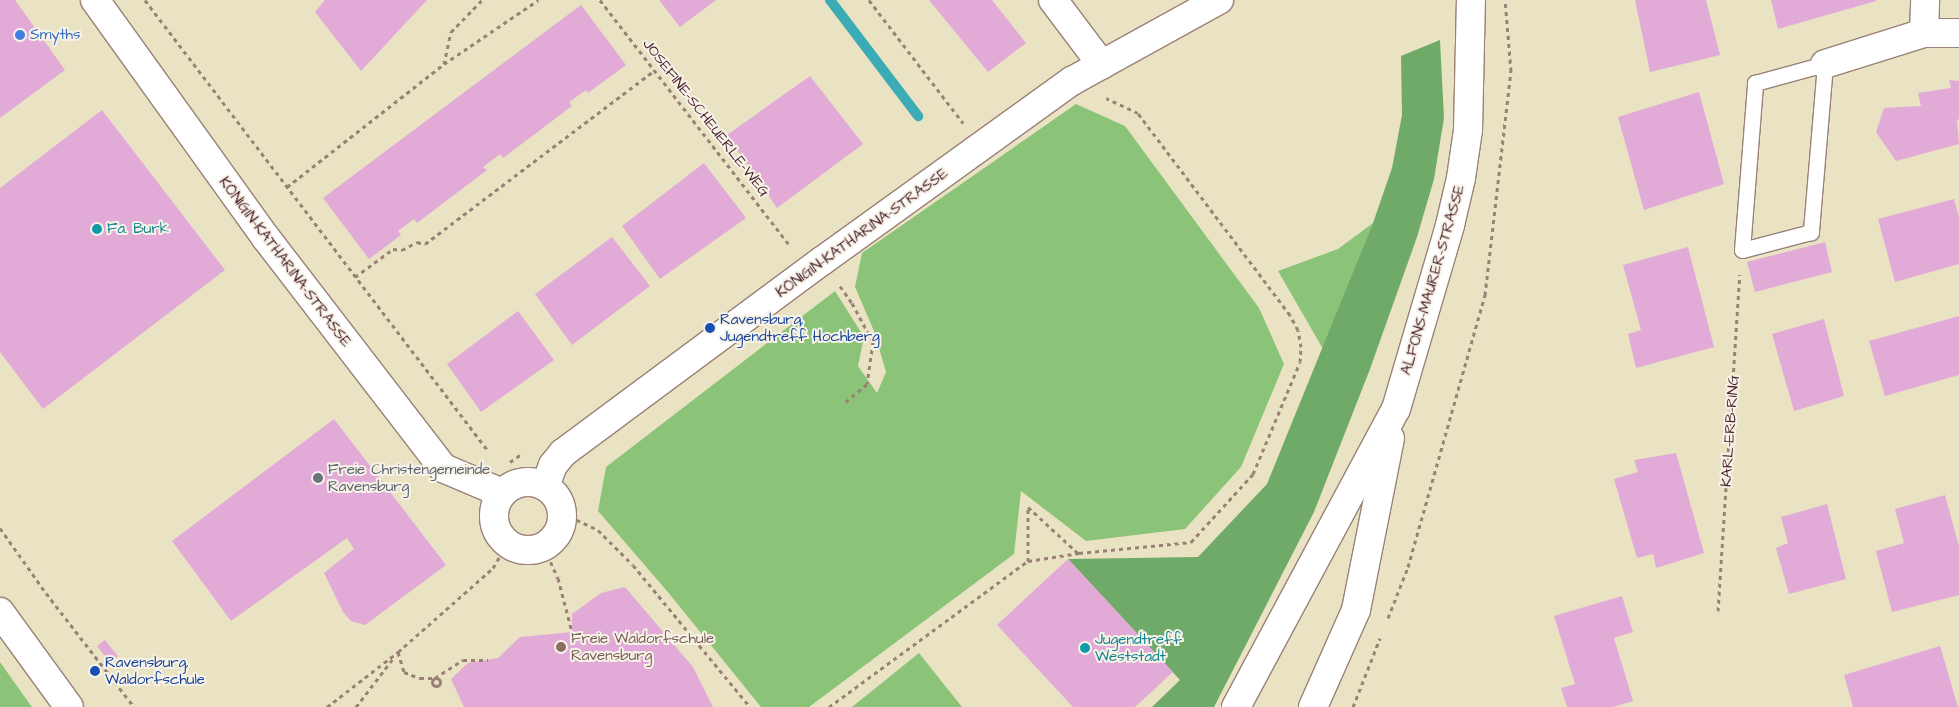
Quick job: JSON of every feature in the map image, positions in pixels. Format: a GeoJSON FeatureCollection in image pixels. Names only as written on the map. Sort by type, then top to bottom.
{"type":"FeatureCollection","features":[{"type":"Feature","properties":{"kind":"street","name":"KÖNIGIN-KATHARINA-STRASSE"},"geometry":{"type":"LineString","coordinates":[[95,0],[266,238],[443,468],[502,493]]}},
{"type":"Feature","properties":{"kind":"street"},"geometry":{"type":"LineString","coordinates":[[1053,0],[1102,64]]}},
{"type":"Feature","properties":{"kind":"street"},"geometry":{"type":"LineString","coordinates":[[1072,81],[1219,0]]}},
{"type":"Feature","properties":{"kind":"street","name":"ALFONS-MAURER-STRASSE"},"geometry":{"type":"LineString","coordinates":[[1396,409],[1448,234],[1461,178],[1468,130],[1471,0]]}},
{"type":"Feature","properties":{"kind":"street"},"geometry":{"type":"LineString","coordinates":[[1924,32],[1925,0]]}},
{"type":"Feature","properties":{"kind":"street"},"geometry":{"type":"LineString","coordinates":[[1825,64],[1924,32],[1959,33]]}},
{"type":"Feature","properties":{"kind":"street","name":"KÖNIGIN-KATHARINA-STRASSE"},"geometry":{"type":"LineString","coordinates":[[545,486],[553,465],[564,453],[822,261],[1072,81]]}},
{"type":"Feature","properties":{"kind":"street"},"geometry":{"type":"LineString","coordinates":[[1236,707],[1396,409]]}},
{"type":"Feature","properties":{"kind":"street"},"geometry":{"type":"LineString","coordinates":[[1313,707],[1356,610],[1396,409]]}},
{"type":"Feature","properties":{"kind":"street"},"geometry":{"type":"LineString","coordinates":[[534,482],[545,486],[553,493],[562,513],[558,533],[544,547],[525,551],[507,544],[499,536],[494,525],[495,502],[502,493],[515,483],[534,482]]}},
{"type":"Feature","properties":{"kind":"street"},"geometry":{"type":"LineString","coordinates":[[0,612],[70,707]]}},
{"type":"Feature","properties":{"kind":"lane"},"geometry":{"type":"LineString","coordinates":[[1825,64],[1811,232],[1742,250],[1755,83],[1825,64]]}},
{"type":"Feature","properties":{"kind":"path"},"geometry":{"type":"LineString","coordinates":[[145,0],[490,453]]}},
{"type":"Feature","properties":{"kind":"path"},"geometry":{"type":"LineString","coordinates":[[444,64],[451,32],[482,0]]}},
{"type":"Feature","properties":{"kind":"path"},"geometry":{"type":"LineString","coordinates":[[287,187],[444,64],[538,0]]}},
{"type":"Feature","properties":{"kind":"path","name":"JOSEFINE-SCHEUERLE-WEG"},"geometry":{"type":"LineString","coordinates":[[600,0],[794,251]]}},
{"type":"Feature","properties":{"kind":"path"},"geometry":{"type":"LineString","coordinates":[[870,0],[963,123]]}},
{"type":"Feature","properties":{"kind":"path"},"geometry":{"type":"LineString","coordinates":[[1386,623],[1408,567],[1485,295],[1511,72],[1505,0]]}},
{"type":"Feature","properties":{"kind":"path"},"geometry":{"type":"LineString","coordinates":[[355,277],[393,249],[402,250],[417,242],[425,244],[655,70]]}},
{"type":"Feature","properties":{"kind":"path"},"geometry":{"type":"LineString","coordinates":[[829,707],[1028,561],[1079,553],[1191,542],[1253,474],[1300,362],[1301,347],[1298,330],[1290,315],[1138,113],[1072,81]]}},
{"type":"Feature","properties":{"kind":"path","name":"KARL-ERB-RING"},"geometry":{"type":"LineString","coordinates":[[1718,611],[1742,250]]}},
{"type":"Feature","properties":{"kind":"path"},"geometry":{"type":"LineString","coordinates":[[822,261],[852,303],[873,342],[867,384],[844,403]]}},
{"type":"Feature","properties":{"kind":"path"},"geometry":{"type":"LineString","coordinates":[[1028,561],[1028,507],[1079,553]]}},
{"type":"Feature","properties":{"kind":"path"},"geometry":{"type":"LineString","coordinates":[[562,513],[598,530],[633,565],[750,707]]}},
{"type":"Feature","properties":{"kind":"path"},"geometry":{"type":"LineString","coordinates":[[0,528],[46,593],[134,707]]}},
{"type":"Feature","properties":{"kind":"path"},"geometry":{"type":"LineString","coordinates":[[326,707],[398,652],[493,568],[507,544]]}},
{"type":"Feature","properties":{"kind":"path"},"geometry":{"type":"LineString","coordinates":[[544,547],[558,578],[572,632]]}},
{"type":"Feature","properties":{"kind":"path"},"geometry":{"type":"LineString","coordinates":[[1353,707],[1382,632]]}},
{"type":"Feature","properties":{"kind":"path"},"geometry":{"type":"LineString","coordinates":[[398,652],[404,672],[420,678],[435,678],[463,660],[488,660]]}},
{"type":"Feature","properties":{"kind":"path"},"geometry":{"type":"LineString","coordinates":[[356,707],[398,652]]}},
{"type":"Feature","properties":{"kind":"green space"},"geometry":{"type":"Polygon","coordinates":[[[1440,40],[1444,118],[1434,179],[1417,237],[1370,369],[1314,512],[1214,707],[1152,707],[1180,680],[1068,559],[1198,557],[1267,484],[1373,223],[1392,168],[1402,115],[1401,56],[1440,40]]]}},
{"type":"Feature","properties":{"kind":"green space"},"geometry":{"type":"Polygon","coordinates":[[[1076,104],[1125,126],[1259,308],[1284,364],[1241,467],[1185,529],[1086,541],[1021,491],[1014,554],[809,707],[761,707],[667,591],[598,511],[606,467],[835,291],[864,337],[858,366],[877,393],[886,372],[874,331],[855,287],[862,253],[1076,104]]]}},
{"type":"Feature","properties":{"kind":"green space"},"geometry":{"type":"Polygon","coordinates":[[[1373,223],[1323,349],[1278,271],[1338,249],[1373,223]]]}},
{"type":"Feature","properties":{"kind":"green space"},"geometry":{"type":"Polygon","coordinates":[[[919,653],[962,707],[852,707],[919,653]]]}},
{"type":"Feature","properties":{"kind":"green space"},"geometry":{"type":"Polygon","coordinates":[[[0,662],[17,686],[32,707],[0,707],[0,662]]]}},
{"type":"Feature","properties":{"kind":"building","name":"Smyths"},"geometry":{"type":"Polygon","coordinates":[[[0,0],[15,0],[65,70],[0,118],[0,0]]]}},
{"type":"Feature","properties":{"kind":"building"},"geometry":{"type":"Polygon","coordinates":[[[325,0],[427,0],[361,71],[315,12],[325,0]]]}},
{"type":"Feature","properties":{"kind":"building"},"geometry":{"type":"Polygon","coordinates":[[[659,0],[716,0],[680,27],[659,0]]]}},
{"type":"Feature","properties":{"kind":"building"},"geometry":{"type":"Polygon","coordinates":[[[929,0],[992,0],[1026,43],[988,72],[929,0]]]}},
{"type":"Feature","properties":{"kind":"building"},"geometry":{"type":"Polygon","coordinates":[[[1635,0],[1706,0],[1720,55],[1650,72],[1635,0]]]}},
{"type":"Feature","properties":{"kind":"building"},"geometry":{"type":"Polygon","coordinates":[[[1771,0],[1876,0],[1876,1],[1778,29],[1771,0]]]}},
{"type":"Feature","properties":{"kind":"building"},"geometry":{"type":"Polygon","coordinates":[[[581,5],[626,65],[588,93],[586,90],[569,102],[572,106],[503,158],[500,154],[483,167],[487,170],[417,223],[414,219],[398,231],[401,235],[369,259],[323,198],[581,5]]]}},
{"type":"Feature","properties":{"kind":"building"},"geometry":{"type":"Polygon","coordinates":[[[810,76],[863,144],[777,208],[727,135],[810,76]]]}},
{"type":"Feature","properties":{"kind":"building"},"geometry":{"type":"Polygon","coordinates":[[[1949,80],[1959,81],[1959,119],[1957,120],[1959,144],[1896,161],[1876,132],[1884,108],[1921,106],[1918,93],[1951,88],[1949,80]]]}},
{"type":"Feature","properties":{"kind":"building"},"geometry":{"type":"Polygon","coordinates":[[[1699,92],[1724,184],[1644,210],[1618,117],[1699,92]]]}},
{"type":"Feature","properties":{"kind":"building","name":"Fa. Burk"},"geometry":{"type":"Polygon","coordinates":[[[102,110],[225,270],[43,409],[0,352],[0,188],[102,110]]]}},
{"type":"Feature","properties":{"kind":"building"},"geometry":{"type":"Polygon","coordinates":[[[704,163],[746,218],[660,279],[622,226],[704,163]]]}},
{"type":"Feature","properties":{"kind":"building"},"geometry":{"type":"Polygon","coordinates":[[[1954,199],[1959,217],[1959,264],[1895,282],[1878,219],[1954,199]]]}},
{"type":"Feature","properties":{"kind":"building"},"geometry":{"type":"Polygon","coordinates":[[[612,237],[650,286],[572,345],[535,294],[612,237]]]}},
{"type":"Feature","properties":{"kind":"building"},"geometry":{"type":"Polygon","coordinates":[[[1825,242],[1832,272],[1755,292],[1747,262],[1825,242]]]}},
{"type":"Feature","properties":{"kind":"building"},"geometry":{"type":"Polygon","coordinates":[[[1688,247],[1714,347],[1636,368],[1628,334],[1641,330],[1623,265],[1688,247]]]}},
{"type":"Feature","properties":{"kind":"building"},"geometry":{"type":"Polygon","coordinates":[[[518,311],[554,360],[481,412],[447,364],[518,311]]]}},
{"type":"Feature","properties":{"kind":"building"},"geometry":{"type":"Polygon","coordinates":[[[1959,316],[1959,375],[1885,396],[1869,341],[1959,316]]]}},
{"type":"Feature","properties":{"kind":"building"},"geometry":{"type":"Polygon","coordinates":[[[1824,319],[1844,396],[1794,411],[1772,334],[1824,319]]]}},
{"type":"Feature","properties":{"kind":"building","name":"Freie Christengemeinde Ravensburg"},"geometry":{"type":"Polygon","coordinates":[[[334,419],[446,565],[365,625],[351,621],[343,612],[324,573],[354,549],[347,538],[231,621],[172,541],[334,419]]]}},
{"type":"Feature","properties":{"kind":"building"},"geometry":{"type":"Polygon","coordinates":[[[1676,453],[1704,553],[1656,568],[1653,554],[1637,558],[1614,479],[1638,472],[1634,460],[1676,453]]]}},
{"type":"Feature","properties":{"kind":"building"},"geometry":{"type":"Polygon","coordinates":[[[1945,495],[1959,546],[1959,595],[1892,612],[1876,551],[1904,543],[1895,509],[1945,495]]]}},
{"type":"Feature","properties":{"kind":"building"},"geometry":{"type":"Polygon","coordinates":[[[1827,504],[1846,579],[1789,594],[1776,548],[1788,543],[1781,517],[1827,504]]]}},
{"type":"Feature","properties":{"kind":"building","name":"Jugendtreff Weststadt"},"geometry":{"type":"Polygon","coordinates":[[[1068,559],[1173,672],[1135,707],[1073,707],[997,625],[1068,559]]]}},
{"type":"Feature","properties":{"kind":"building"},"geometry":{"type":"Polygon","coordinates":[[[625,587],[693,667],[713,707],[464,707],[451,679],[468,663],[498,658],[520,637],[572,632],[572,614],[601,593],[625,587]]]}},
{"type":"Feature","properties":{"kind":"building"},"geometry":{"type":"Polygon","coordinates":[[[1622,596],[1633,632],[1614,638],[1633,701],[1613,707],[1567,707],[1561,688],[1575,684],[1554,616],[1622,596]]]}},
{"type":"Feature","properties":{"kind":"building"},"geometry":{"type":"Polygon","coordinates":[[[105,640],[118,656],[110,663],[97,646],[105,640]]]}},
{"type":"Feature","properties":{"kind":"building"},"geometry":{"type":"Polygon","coordinates":[[[1940,646],[1958,707],[1853,707],[1844,675],[1940,646]]]}},
{"type":"Feature","properties":{"kind":"waterway"},"geometry":{"type":"LineString","coordinates":[[830,0],[918,116]]}},
{"type":"Feature","properties":{"kind":"place","name":"Smyths"},"geometry":{"type":"Point","coordinates":[20,35]}},
{"type":"Feature","properties":{"kind":"place","name":"Fa. Burk"},"geometry":{"type":"Point","coordinates":[97,229]}},
{"type":"Feature","properties":{"kind":"place","name":"Ravensburg, Jugendtreff Hochberg"},"geometry":{"type":"Point","coordinates":[710,328]}},
{"type":"Feature","properties":{"kind":"place","name":"Freie Christengemeinde Ravensburg"},"geometry":{"type":"Point","coordinates":[318,478]}},
{"type":"Feature","properties":{"kind":"place","name":"Freie Waldorfschule Ravensburg"},"geometry":{"type":"Point","coordinates":[561,647]}},
{"type":"Feature","properties":{"kind":"place","name":"Jugendtreff Weststadt"},"geometry":{"type":"Point","coordinates":[1085,648]}},
{"type":"Feature","properties":{"kind":"place","name":"Ravensburg, Waldorfschule"},"geometry":{"type":"Point","coordinates":[95,671]}}]}
